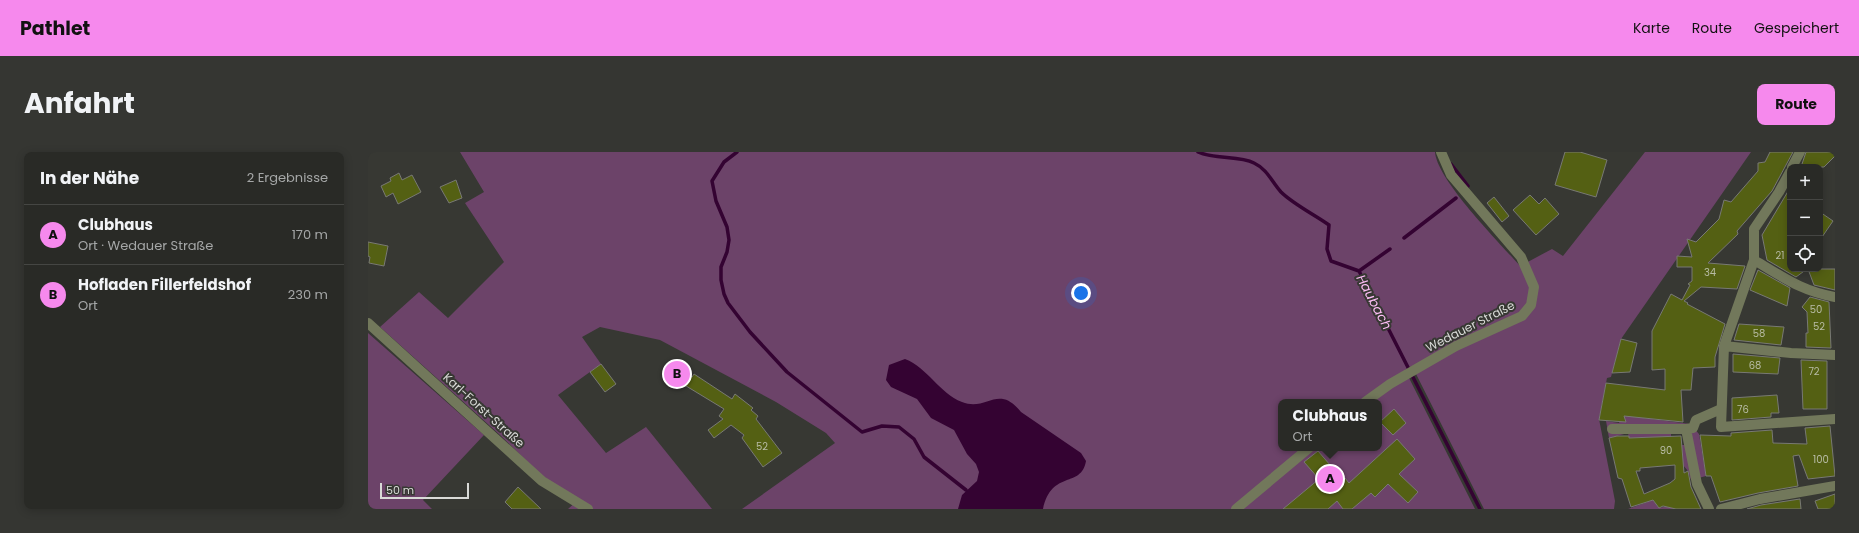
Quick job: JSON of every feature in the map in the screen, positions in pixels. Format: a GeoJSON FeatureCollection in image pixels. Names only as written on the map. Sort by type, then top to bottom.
{"type":"FeatureCollection","features":[{"type":"Feature","properties":{"kind":"street","name":"Wedauer Straße"},"geometry":{"type":"LineString","coordinates":[[1370,399],[1407,374],[1456,346],[1522,316],[1531,305],[1534,287],[1521,257],[1451,175],[1441,152]]}},
{"type":"Feature","properties":{"kind":"street"},"geometry":{"type":"LineString","coordinates":[[1794,164],[1800,152]]}},
{"type":"Feature","properties":{"kind":"street"},"geometry":{"type":"LineString","coordinates":[[1787,177],[1754,229],[1754,260],[1724,346],[1721,427],[1835,419]]}},
{"type":"Feature","properties":{"kind":"street"},"geometry":{"type":"LineString","coordinates":[[1754,260],[1795,286],[1818,294],[1835,297]]}},
{"type":"Feature","properties":{"kind":"street","name":"Karl-Forst-Straße"},"geometry":{"type":"LineString","coordinates":[[368,323],[542,481],[588,509]]}},
{"type":"Feature","properties":{"kind":"street"},"geometry":{"type":"LineString","coordinates":[[1724,346],[1791,353],[1835,355]]}},
{"type":"Feature","properties":{"kind":"street"},"geometry":{"type":"LineString","coordinates":[[1612,429],[1693,428],[1696,420],[1721,409]]}},
{"type":"Feature","properties":{"kind":"street"},"geometry":{"type":"LineString","coordinates":[[1686,429],[1697,484],[1709,509]]}},
{"type":"Feature","properties":{"kind":"street"},"geometry":{"type":"LineString","coordinates":[[1236,509],[1305,451]]}},
{"type":"Feature","properties":{"kind":"street"},"geometry":{"type":"LineString","coordinates":[[1721,509],[1760,499],[1835,486]]}},
{"type":"Feature","properties":{"kind":"shaded area"},"geometry":{"type":"Polygon","coordinates":[[[460,152],[1435,152],[1438,164],[1457,194],[1484,227],[1520,266],[1552,249],[1563,256],[1645,152],[1751,152],[1621,339],[1611,377],[1607,378],[1599,419],[1615,501],[1614,509],[1484,509],[1412,366],[1405,370],[1475,509],[742,509],[835,443],[826,433],[776,402],[660,340],[600,327],[582,337],[601,364],[558,395],[606,453],[646,427],[712,509],[568,509],[578,500],[541,475],[500,435],[380,327],[419,292],[448,318],[504,262],[465,203],[484,192],[460,152]]]}},
{"type":"Feature","properties":{"kind":"shaded area"},"geometry":{"type":"Polygon","coordinates":[[[368,333],[484,435],[423,500],[432,509],[368,509],[368,333]]]}},
{"type":"Feature","properties":{"kind":"shaded area"},"geometry":{"type":"Polygon","coordinates":[[[905,359],[920,368],[947,393],[962,402],[979,404],[999,399],[1006,400],[1013,404],[1021,412],[1081,453],[1086,461],[1083,469],[1078,475],[1059,484],[1053,489],[1047,497],[1043,509],[958,509],[962,495],[977,481],[979,472],[976,464],[967,454],[954,430],[931,418],[917,399],[891,387],[886,380],[889,365],[905,359]]]}},
{"type":"Feature","properties":{"kind":"shaded area"},"geometry":{"type":"Polygon","coordinates":[[[1621,415],[1690,424],[1699,434],[1706,476],[1691,480],[1688,471],[1683,465],[1681,445],[1684,445],[1683,433],[1671,433],[1671,437],[1629,438],[1628,433],[1609,438],[1606,421],[1619,423],[1621,415]]]}},
{"type":"Feature","properties":{"kind":"shaded area"},"geometry":{"type":"Polygon","coordinates":[[[1653,500],[1659,508],[1672,505],[1674,509],[1628,509],[1653,500]]]}},
{"type":"Feature","properties":{"kind":"building"},"geometry":{"type":"Polygon","coordinates":[[[1565,152],[1580,152],[1607,160],[1596,197],[1555,185],[1565,152]]]}},
{"type":"Feature","properties":{"kind":"building"},"geometry":{"type":"Polygon","coordinates":[[[1770,152],[1793,152],[1772,191],[1737,231],[1738,234],[1708,263],[1745,266],[1737,289],[1701,287],[1684,301],[1725,324],[1715,357],[1715,367],[1693,368],[1691,390],[1681,390],[1683,422],[1624,416],[1626,422],[1599,420],[1606,383],[1665,390],[1665,369],[1652,370],[1652,331],[1671,294],[1682,300],[1690,285],[1688,284],[1692,281],[1692,267],[1677,267],[1677,256],[1692,257],[1687,239],[1696,242],[1719,219],[1724,200],[1731,202],[1758,171],[1758,163],[1765,162],[1770,152]]]}},
{"type":"Feature","properties":{"kind":"building"},"geometry":{"type":"Polygon","coordinates":[[[1806,152],[1835,152],[1835,156],[1824,167],[1823,164],[1802,164],[1806,152]]]}},
{"type":"Feature","properties":{"kind":"building"},"geometry":{"type":"Polygon","coordinates":[[[399,173],[402,180],[412,175],[421,192],[398,204],[393,193],[386,197],[381,186],[391,181],[390,178],[399,173]]]}},
{"type":"Feature","properties":{"kind":"building"},"geometry":{"type":"Polygon","coordinates":[[[456,180],[462,198],[449,203],[440,187],[456,180]]]}},
{"type":"Feature","properties":{"kind":"building"},"geometry":{"type":"Polygon","coordinates":[[[1787,193],[1787,272],[1767,260],[1762,235],[1787,193]]]}},
{"type":"Feature","properties":{"kind":"building"},"geometry":{"type":"Polygon","coordinates":[[[1530,195],[1539,204],[1545,198],[1559,214],[1536,235],[1513,210],[1530,195]]]}},
{"type":"Feature","properties":{"kind":"building"},"geometry":{"type":"Polygon","coordinates":[[[1494,197],[1509,216],[1502,222],[1487,203],[1494,197]]]}},
{"type":"Feature","properties":{"kind":"building"},"geometry":{"type":"Polygon","coordinates":[[[1823,214],[1833,221],[1823,236],[1823,214]]]}},
{"type":"Feature","properties":{"kind":"building"},"geometry":{"type":"Polygon","coordinates":[[[368,242],[388,246],[384,266],[369,263],[370,257],[368,256],[368,242]]]}},
{"type":"Feature","properties":{"kind":"building"},"geometry":{"type":"Polygon","coordinates":[[[1823,269],[1835,269],[1835,290],[1814,285],[1809,272],[1823,272],[1823,269]]]}},
{"type":"Feature","properties":{"kind":"building"},"geometry":{"type":"Polygon","coordinates":[[[1758,270],[1790,288],[1787,306],[1750,290],[1758,270]]]}},
{"type":"Feature","properties":{"kind":"building"},"geometry":{"type":"Polygon","coordinates":[[[1787,272],[1803,272],[1796,277],[1787,272]]]}},
{"type":"Feature","properties":{"kind":"building"},"geometry":{"type":"Polygon","coordinates":[[[1810,297],[1829,302],[1831,348],[1806,347],[1806,333],[1808,333],[1807,312],[1802,307],[1810,297]]]}},
{"type":"Feature","properties":{"kind":"building"},"geometry":{"type":"Polygon","coordinates":[[[1739,324],[1784,327],[1781,345],[1734,340],[1739,324]]]}},
{"type":"Feature","properties":{"kind":"building"},"geometry":{"type":"Polygon","coordinates":[[[1621,339],[1637,343],[1630,372],[1612,373],[1621,339]]]}},
{"type":"Feature","properties":{"kind":"building"},"geometry":{"type":"Polygon","coordinates":[[[1733,354],[1780,358],[1778,374],[1733,372],[1733,354]]]}},
{"type":"Feature","properties":{"kind":"building"},"geometry":{"type":"Polygon","coordinates":[[[1801,360],[1827,361],[1827,409],[1803,409],[1801,360]]]}},
{"type":"Feature","properties":{"kind":"building"},"geometry":{"type":"Polygon","coordinates":[[[601,364],[616,384],[605,392],[590,372],[601,364]]]}},
{"type":"Feature","properties":{"kind":"building"},"geometry":{"type":"Polygon","coordinates":[[[676,365],[692,377],[694,374],[732,399],[735,394],[753,408],[751,410],[758,416],[756,419],[782,453],[763,467],[742,438],[744,435],[731,425],[714,438],[708,430],[723,419],[719,416],[724,409],[668,375],[676,365]]]}},
{"type":"Feature","properties":{"kind":"building"},"geometry":{"type":"Polygon","coordinates":[[[1777,395],[1779,413],[1771,413],[1771,417],[1732,420],[1732,398],[1777,395]]]}},
{"type":"Feature","properties":{"kind":"building"},"geometry":{"type":"Polygon","coordinates":[[[1394,409],[1406,423],[1393,435],[1382,424],[1382,420],[1394,409]]]}},
{"type":"Feature","properties":{"kind":"building"},"geometry":{"type":"Polygon","coordinates":[[[1830,426],[1835,476],[1808,479],[1799,455],[1793,456],[1798,486],[1720,502],[1711,476],[1706,476],[1700,435],[1731,436],[1731,433],[1772,430],[1773,443],[1807,444],[1805,428],[1830,426]]]}},
{"type":"Feature","properties":{"kind":"building"},"geometry":{"type":"Polygon","coordinates":[[[1617,436],[1629,436],[1629,438],[1681,436],[1684,473],[1688,471],[1691,487],[1701,509],[1676,509],[1663,506],[1659,508],[1653,500],[1631,507],[1622,479],[1618,478],[1609,438],[1617,436]],[[1675,465],[1640,468],[1640,471],[1636,471],[1644,494],[1670,483],[1675,479],[1675,465]]]}},
{"type":"Feature","properties":{"kind":"building"},"geometry":{"type":"Polygon","coordinates":[[[1397,439],[1415,459],[1399,474],[1418,492],[1408,503],[1388,484],[1375,497],[1371,493],[1352,509],[1343,509],[1337,501],[1328,509],[1283,509],[1319,479],[1304,462],[1318,451],[1343,480],[1345,478],[1349,483],[1397,439]]]}},
{"type":"Feature","properties":{"kind":"building"},"geometry":{"type":"Polygon","coordinates":[[[518,487],[541,509],[512,509],[505,502],[518,487]]]}},
{"type":"Feature","properties":{"kind":"building"},"geometry":{"type":"Polygon","coordinates":[[[1835,494],[1835,509],[1818,509],[1815,501],[1835,494]]]}},
{"type":"Feature","properties":{"kind":"building"},"geometry":{"type":"Polygon","coordinates":[[[1800,499],[1801,509],[1747,509],[1761,505],[1800,499]]]}},
{"type":"Feature","properties":{"kind":"waterway"},"geometry":{"type":"LineString","coordinates":[[737,152],[724,162],[712,181],[716,201],[727,227],[729,240],[727,252],[721,267],[721,280],[724,294],[728,303],[750,332],[787,372],[862,432],[882,426],[899,427],[914,439],[924,457],[966,490]]}},
{"type":"Feature","properties":{"kind":"waterway","name":"Haubach"},"geometry":{"type":"LineString","coordinates":[[1198,152],[1212,156],[1241,159],[1254,163],[1266,172],[1281,192],[1329,225],[1327,249],[1331,261],[1359,271],[1480,509]]}},
{"type":"Feature","properties":{"kind":"waterway"},"geometry":{"type":"LineString","coordinates":[[1451,164],[1468,186]]}},
{"type":"Feature","properties":{"kind":"waterway"},"geometry":{"type":"LineString","coordinates":[[1404,238],[1456,198]]}},
{"type":"Feature","properties":{"kind":"waterway"},"geometry":{"type":"LineString","coordinates":[[1359,271],[1390,249]]}},
{"type":"Feature","properties":{"kind":"place","name":"Hofladen Fillerfeldshof"},"geometry":{"type":"Point","coordinates":[677,374]}},
{"type":"Feature","properties":{"kind":"place","name":"Clubhaus"},"geometry":{"type":"Point","coordinates":[1330,479]}}]}
